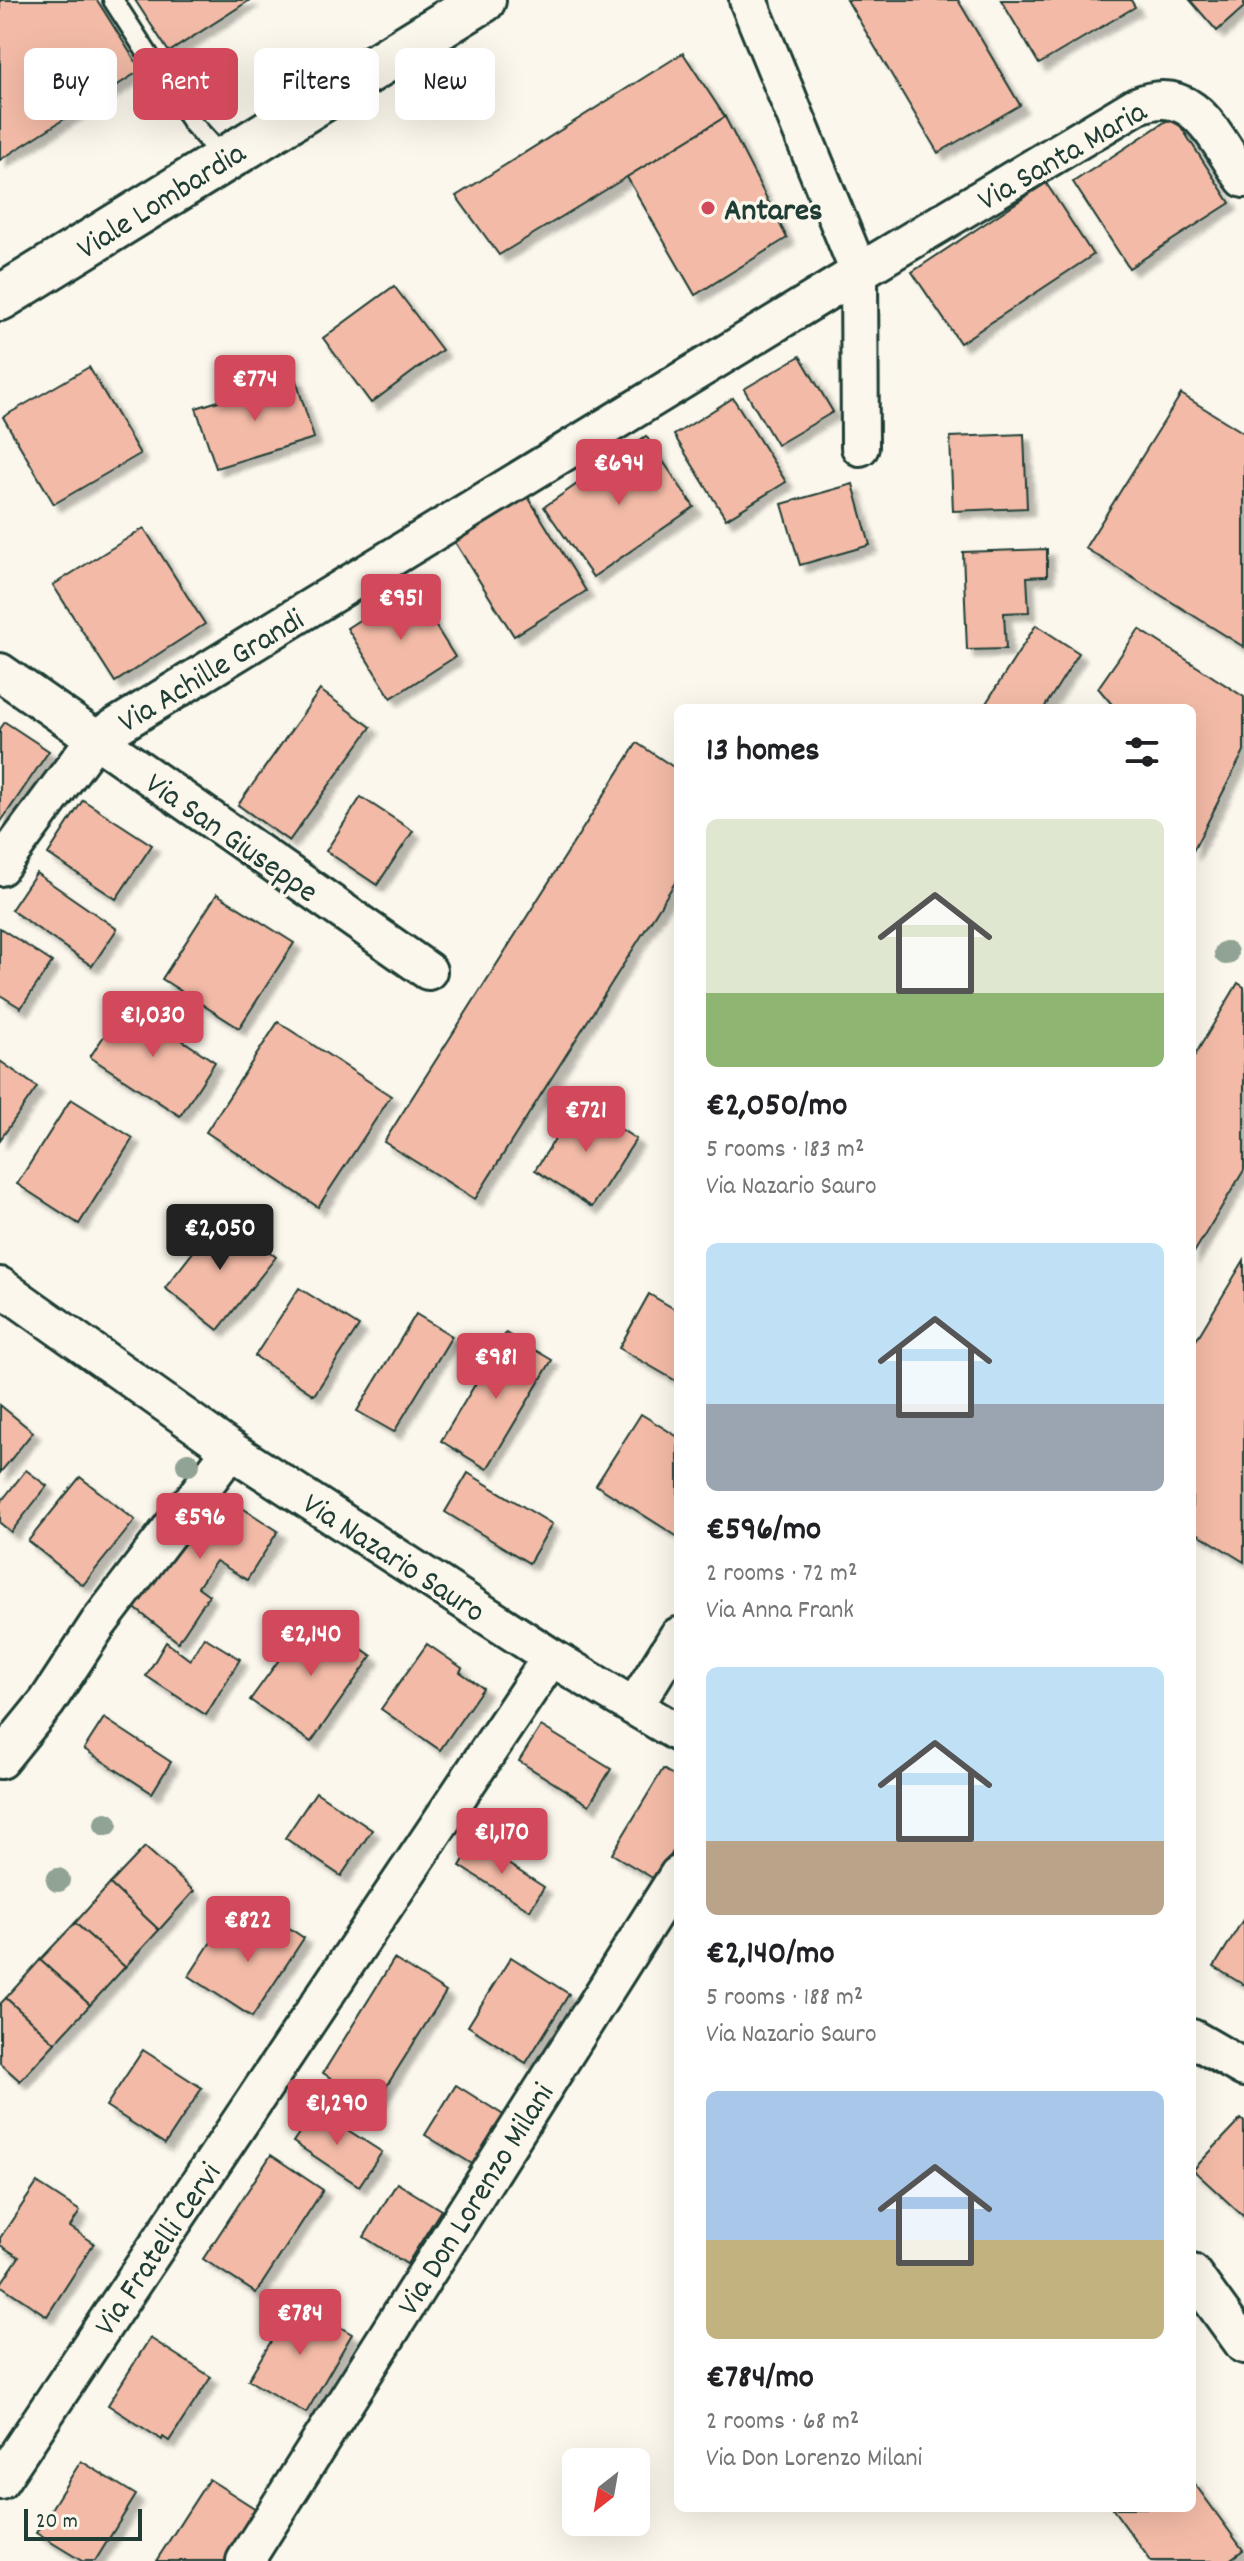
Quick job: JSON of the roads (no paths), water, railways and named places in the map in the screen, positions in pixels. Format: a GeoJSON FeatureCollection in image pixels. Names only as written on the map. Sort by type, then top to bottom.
{"type":"FeatureCollection","features":[{"type":"Feature","properties":{"kind":"main road","name":"Viale Lombardia"},"geometry":{"type":"LineString","coordinates":[[0,298],[483,0]]}},
{"type":"Feature","properties":{"kind":"street"},"geometry":{"type":"LineString","coordinates":[[748,0],[859,272],[860,447]]}},
{"type":"Feature","properties":{"kind":"street","name":"Via Santa Maria"},"geometry":{"type":"LineString","coordinates":[[859,272],[1149,101],[1165,99],[1179,102],[1194,111],[1244,179]]}},
{"type":"Feature","properties":{"kind":"street","name":"Via Achille Grandi"},"geometry":{"type":"LineString","coordinates":[[94,740],[859,272]]}},
{"type":"Feature","properties":{"kind":"street","name":"Via San Giuseppe"},"geometry":{"type":"LineString","coordinates":[[0,672],[428,971]]}},
{"type":"Feature","properties":{"kind":"street"},"geometry":{"type":"LineString","coordinates":[[0,867],[94,740]]}},
{"type":"Feature","properties":{"kind":"street","name":"Via Nazario Sauro"},"geometry":{"type":"LineString","coordinates":[[0,1286],[231,1450],[551,1657],[674,1731]]}},
{"type":"Feature","properties":{"kind":"street"},"geometry":{"type":"LineString","coordinates":[[0,1760],[47,1702],[98,1624],[231,1450]]}},
{"type":"Feature","properties":{"kind":"street"},"geometry":{"type":"LineString","coordinates":[[634,1707],[674,1642]]}},
{"type":"Feature","properties":{"kind":"street","name":"Via Fratelli Cervi"},"geometry":{"type":"LineString","coordinates":[[0,2481],[551,1657]]}},
{"type":"Feature","properties":{"kind":"street","name":"Via Don Lorenzo Milani"},"geometry":{"type":"LineString","coordinates":[[245,2561],[674,1881]]}},
{"type":"Feature","properties":{"kind":"street"},"geometry":{"type":"LineString","coordinates":[[1196,2040],[1244,2068]]}},
{"type":"Feature","properties":{"kind":"street"},"geometry":{"type":"LineString","coordinates":[[1196,2279],[1244,2345]]}},
{"type":"Feature","properties":{"kind":"lane"},"geometry":{"type":"LineString","coordinates":[[113,0],[193,124],[226,160]]}},
{"type":"Feature","properties":{"kind":"place","name":"Antares"},"geometry":{"type":"Point","coordinates":[708,208]}}]}
